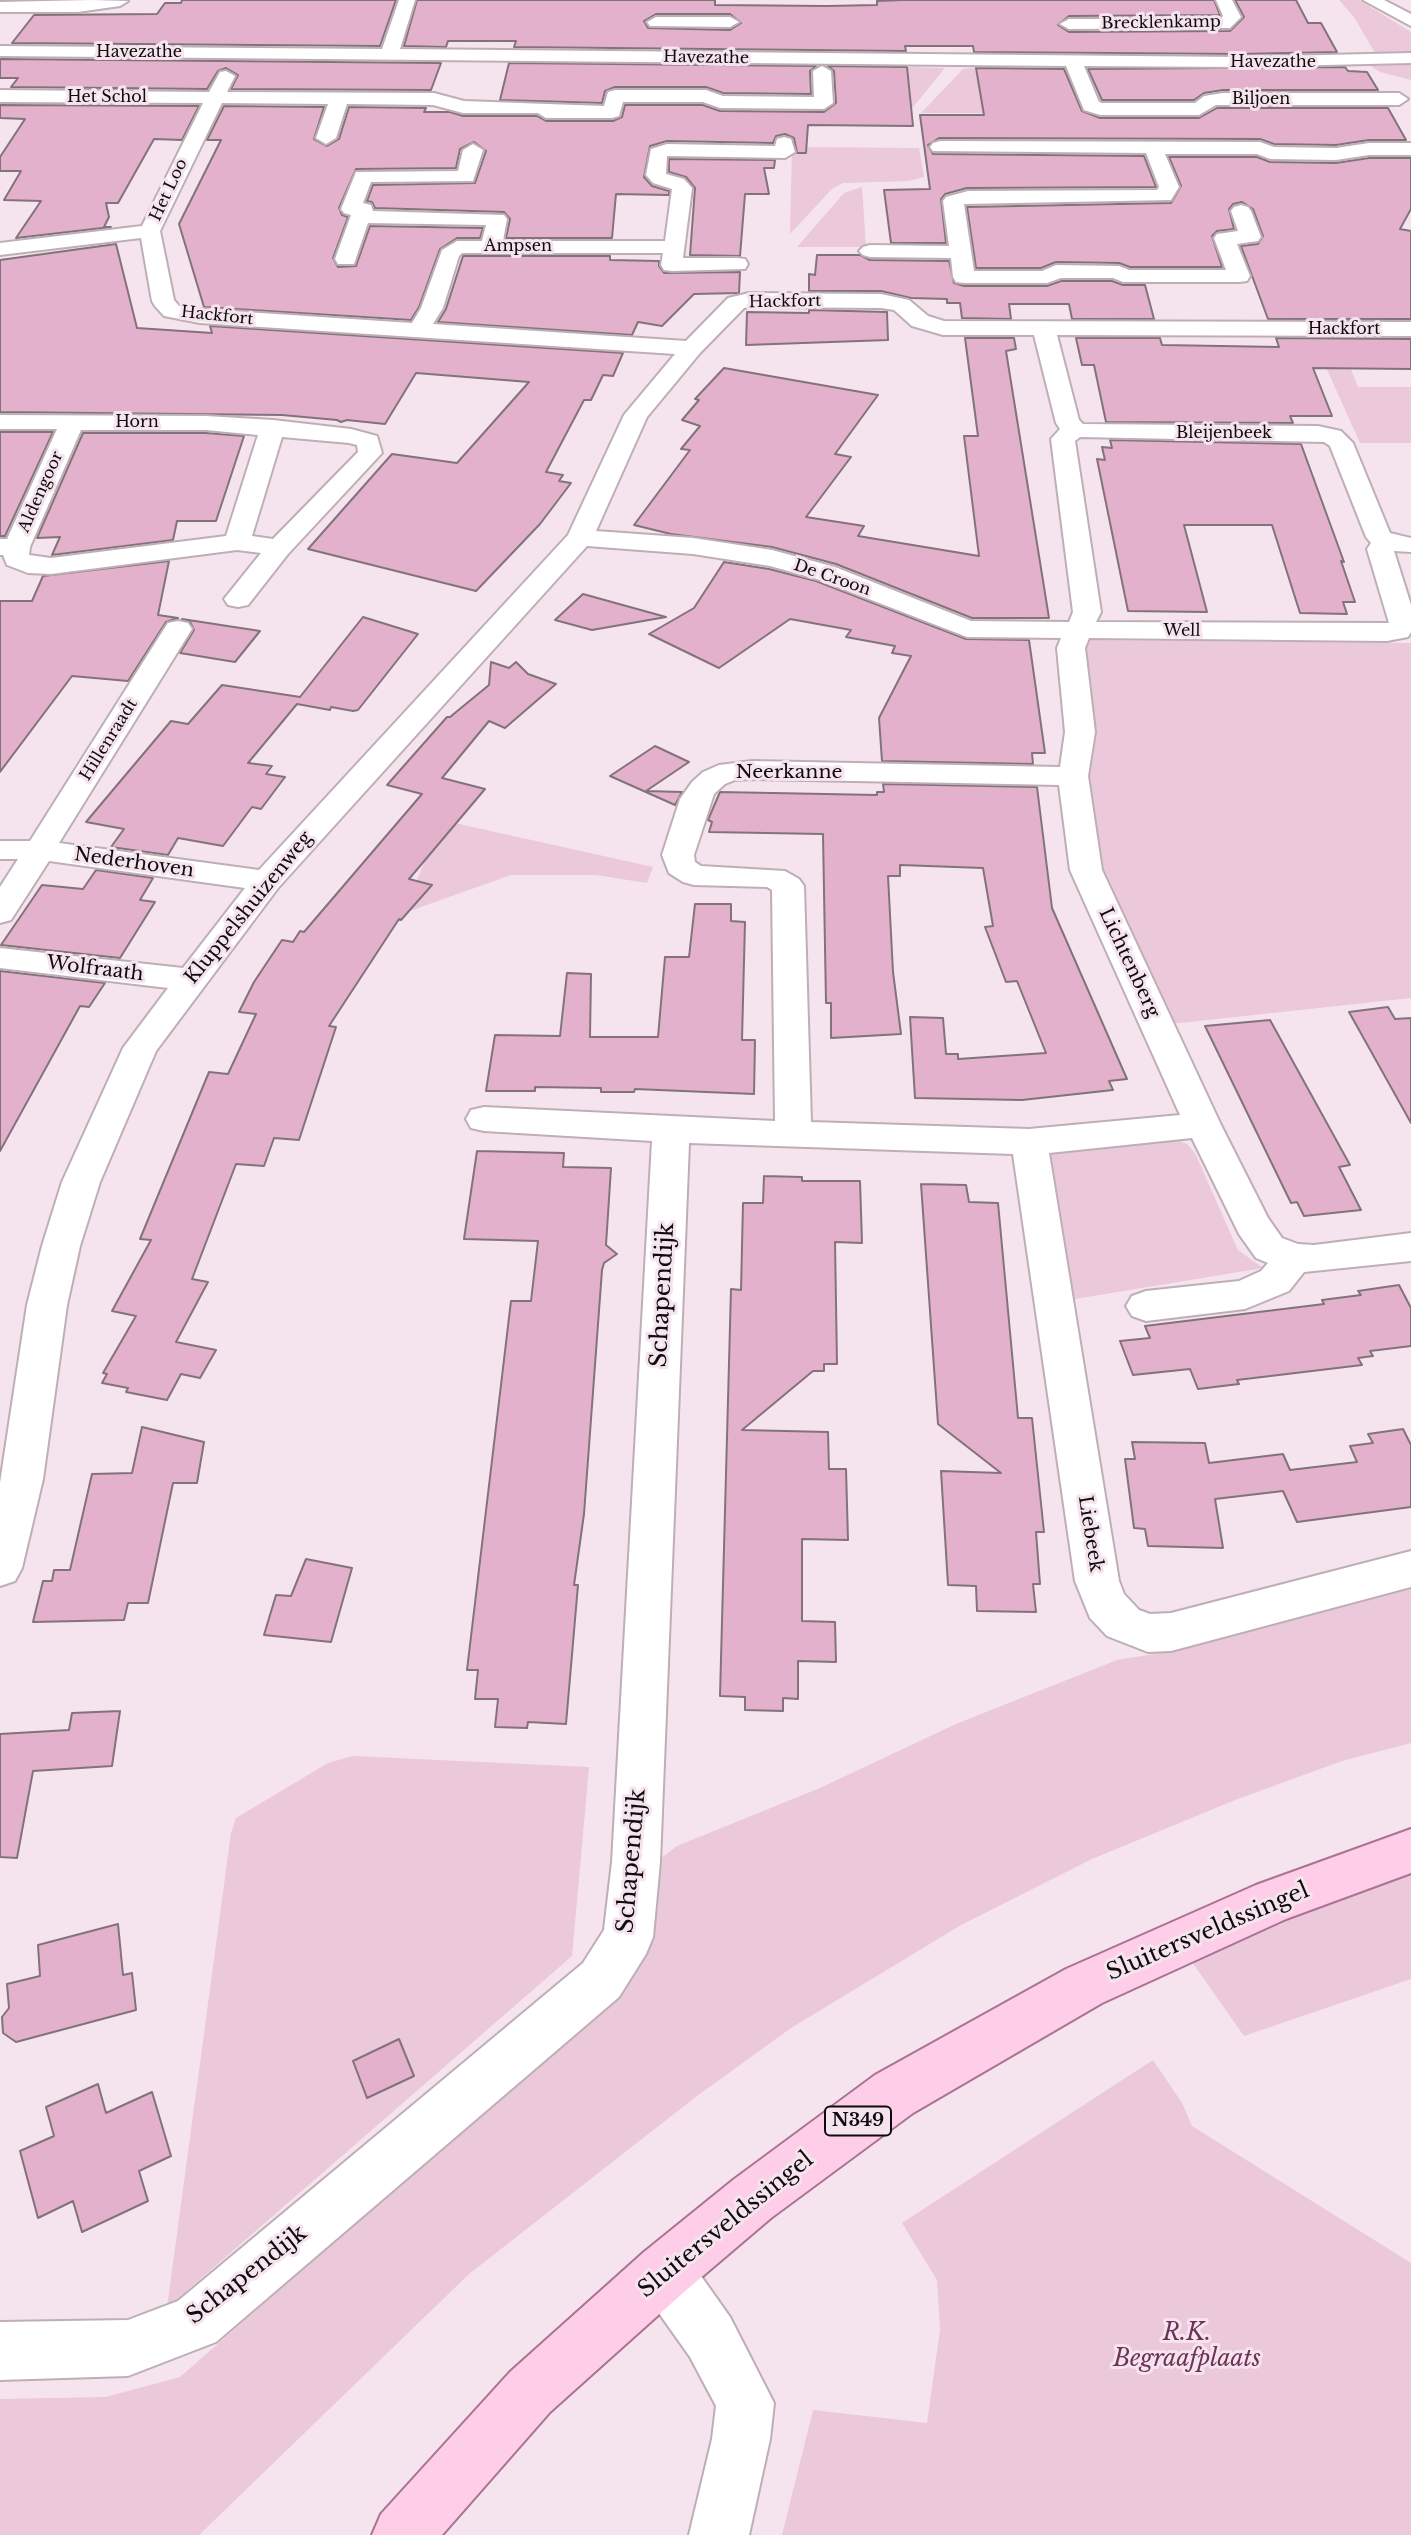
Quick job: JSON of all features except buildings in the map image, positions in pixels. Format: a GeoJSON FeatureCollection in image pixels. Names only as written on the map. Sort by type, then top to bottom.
{"type":"FeatureCollection","features":[{"type":"Feature","properties":{"kind":"main road","name":"Sluitersveldssingel"},"geometry":{"type":"LineString","coordinates":[[402,2535],[530,2392],[664,2272],[752,2199],[894,2094],[1084,1986],[1273,1900],[1411,1852]]}},
{"type":"Feature","properties":{"kind":"street"},"geometry":{"type":"LineString","coordinates":[[389,55],[407,0]]}},
{"type":"Feature","properties":{"kind":"street"},"geometry":{"type":"LineString","coordinates":[[730,58],[732,0]]}},
{"type":"Feature","properties":{"kind":"street","name":"Brecklenkamp"},"geometry":{"type":"LineString","coordinates":[[1076,61],[1068,18],[1224,24],[1232,17],[1224,0]]}},
{"type":"Feature","properties":{"kind":"street"},"geometry":{"type":"LineString","coordinates":[[1371,0],[1411,21]]}},
{"type":"Feature","properties":{"kind":"street"},"geometry":{"type":"LineString","coordinates":[[0,7],[78,7],[118,1],[136,12]]}},
{"type":"Feature","properties":{"kind":"street"},"geometry":{"type":"LineString","coordinates":[[656,22],[730,22]]}},
{"type":"Feature","properties":{"kind":"street"},"geometry":{"type":"LineString","coordinates":[[109,52],[121,34]]}},
{"type":"Feature","properties":{"kind":"street","name":"Havezathe"},"geometry":{"type":"LineString","coordinates":[[0,51],[1076,61],[1280,62],[1411,58]]}},
{"type":"Feature","properties":{"kind":"street","name":"Het Loo"},"geometry":{"type":"LineString","coordinates":[[0,248],[150,231],[213,97],[239,53]]}},
{"type":"Feature","properties":{"kind":"street","name":"Biljoen"},"geometry":{"type":"LineString","coordinates":[[1076,61],[1091,106],[1100,108],[1199,109],[1211,100],[1398,91],[1411,118]]}},
{"type":"Feature","properties":{"kind":"street"},"geometry":{"type":"LineString","coordinates":[[213,97],[434,99],[463,107],[548,102],[546,112],[612,112],[615,96],[706,96],[720,102],[824,103],[821,71]]}},
{"type":"Feature","properties":{"kind":"street"},"geometry":{"type":"LineString","coordinates":[[373,99],[381,79]]}},
{"type":"Feature","properties":{"kind":"street"},"geometry":{"type":"LineString","coordinates":[[0,115],[7,96]]}},
{"type":"Feature","properties":{"kind":"street","name":"Het Schol"},"geometry":{"type":"LineString","coordinates":[[7,96],[213,97]]}},
{"type":"Feature","properties":{"kind":"street"},"geometry":{"type":"LineString","coordinates":[[326,138],[340,97]]}},
{"type":"Feature","properties":{"kind":"street"},"geometry":{"type":"LineString","coordinates":[[716,151],[720,102]]}},
{"type":"Feature","properties":{"kind":"street"},"geometry":{"type":"LineString","coordinates":[[737,264],[672,265],[682,188],[677,183],[656,176],[658,153],[667,150],[785,152],[785,143]]}},
{"type":"Feature","properties":{"kind":"street"},"geometry":{"type":"LineString","coordinates":[[940,147],[1260,148],[1270,153],[1336,154],[1368,149],[1411,149]]}},
{"type":"Feature","properties":{"kind":"street"},"geometry":{"type":"LineString","coordinates":[[1153,147],[1169,187],[1164,196],[953,201],[964,277],[1047,277],[1056,271],[1119,272],[1123,276],[1239,276],[1224,237],[1251,237],[1241,211]]}},
{"type":"Feature","properties":{"kind":"street"},"geometry":{"type":"LineString","coordinates":[[346,260],[364,209],[351,209],[363,176],[466,177],[473,150]]}},
{"type":"Feature","properties":{"kind":"street"},"geometry":{"type":"LineString","coordinates":[[412,218],[425,176]]}},
{"type":"Feature","properties":{"kind":"street"},"geometry":{"type":"LineString","coordinates":[[360,217],[497,219],[492,245]]}},
{"type":"Feature","properties":{"kind":"street","name":"Hackfort"},"geometry":{"type":"LineString","coordinates":[[150,231],[163,301],[172,311],[200,316],[692,348],[736,303],[750,300],[881,301],[901,306],[920,321],[943,328],[1411,328]]}},
{"type":"Feature","properties":{"kind":"street","name":"Ampsen"},"geometry":{"type":"LineString","coordinates":[[418,331],[432,308],[452,250],[463,246],[675,247]]}},
{"type":"Feature","properties":{"kind":"street"},"geometry":{"type":"LineString","coordinates":[[870,251],[961,253]]}},
{"type":"Feature","properties":{"kind":"street"},"geometry":{"type":"LineString","coordinates":[[1184,329],[1180,309],[1196,304],[1191,276]]}},
{"type":"Feature","properties":{"kind":"street"},"geometry":{"type":"LineString","coordinates":[[1044,328],[1068,423],[1075,429],[1063,439],[1087,612],[1080,630]]}},
{"type":"Feature","properties":{"kind":"street","name":"Kluppelshuizenweg"},"geometry":{"type":"LineString","coordinates":[[0,1568],[22,1479],[47,1305],[61,1246],[81,1182],[140,1048],[267,881],[580,538],[636,415],[692,348]]}},
{"type":"Feature","properties":{"kind":"street","name":"Horn"},"geometry":{"type":"LineString","coordinates":[[0,422],[206,423],[273,427],[351,436],[368,441],[370,453],[279,548],[238,599]]}},
{"type":"Feature","properties":{"kind":"street","name":"Aldengoor"},"geometry":{"type":"LineString","coordinates":[[9,547],[72,422]]}},
{"type":"Feature","properties":{"kind":"street"},"geometry":{"type":"LineString","coordinates":[[237,542],[273,427]]}},
{"type":"Feature","properties":{"kind":"street","name":"Bleijenbeek"},"geometry":{"type":"LineString","coordinates":[[1075,429],[1088,432],[1318,433],[1332,436],[1341,443],[1379,537],[1399,544]]}},
{"type":"Feature","properties":{"kind":"street","name":"De Croon"},"geometry":{"type":"LineString","coordinates":[[580,538],[693,546],[772,558],[826,573],[967,629],[1080,630]]}},
{"type":"Feature","properties":{"kind":"street"},"geometry":{"type":"LineString","coordinates":[[9,547],[16,559],[28,565],[51,566],[237,542],[279,548]]}},
{"type":"Feature","properties":{"kind":"street","name":"Well"},"geometry":{"type":"LineString","coordinates":[[1080,630],[1387,634],[1398,631],[1403,623],[1380,549],[1399,544]]}},
{"type":"Feature","properties":{"kind":"street","name":"Hillenraadt"},"geometry":{"type":"LineString","coordinates":[[39,850],[178,629]]}},
{"type":"Feature","properties":{"kind":"street","name":"Lichtenberg"},"geometry":{"type":"LineString","coordinates":[[1080,630],[1071,648],[1080,732],[1073,776],[1086,870],[1203,1125],[1259,1236],[1269,1248],[1294,1258],[1314,1259],[1411,1247]]}},
{"type":"Feature","properties":{"kind":"street","name":"Neerkanne"},"geometry":{"type":"LineString","coordinates":[[793,1135],[788,886],[774,878],[694,876],[680,866],[678,855],[695,799],[714,778],[730,771],[1073,776]]}},
{"type":"Feature","properties":{"kind":"street","name":"Nederhoven"},"geometry":{"type":"LineString","coordinates":[[0,850],[39,850],[267,881]]}},
{"type":"Feature","properties":{"kind":"street"},"geometry":{"type":"LineString","coordinates":[[0,913],[39,850]]}},
{"type":"Feature","properties":{"kind":"street","name":"Wolfraath"},"geometry":{"type":"LineString","coordinates":[[0,958],[190,981]]}},
{"type":"Feature","properties":{"kind":"street"},"geometry":{"type":"LineString","coordinates":[[484,1119],[671,1130],[1029,1142],[1203,1125]]}},
{"type":"Feature","properties":{"kind":"street","name":"Schapendijk"},"geometry":{"type":"LineString","coordinates":[[0,2351],[128,2348],[195,2322],[601,1980],[628,1937],[636,1862],[671,1130]]}},
{"type":"Feature","properties":{"kind":"street","name":"Liebeek"},"geometry":{"type":"LineString","coordinates":[[1029,1142],[1097,1581],[1106,1605],[1123,1623],[1148,1633],[1171,1632],[1411,1569]]}},
{"type":"Feature","properties":{"kind":"street"},"geometry":{"type":"LineString","coordinates":[[1146,1306],[1245,1296],[1275,1281],[1294,1258]]}},
{"type":"Feature","properties":{"kind":"street"},"geometry":{"type":"LineString","coordinates":[[664,2272],[710,2337],[745,2403],[741,2439],[719,2535]]}},
{"type":"Feature","properties":{"kind":"green space"},"geometry":{"type":"Polygon","coordinates":[[[1339,0],[1359,0],[1411,32],[1411,51],[1375,53],[1354,17],[1339,0]]]}},
{"type":"Feature","properties":{"kind":"green space"},"geometry":{"type":"Polygon","coordinates":[[[1366,63],[1411,63],[1411,80],[1380,72],[1366,63]]]}},
{"type":"Feature","properties":{"kind":"green space"},"geometry":{"type":"Polygon","coordinates":[[[908,67],[945,68],[909,112],[908,67]]]}},
{"type":"Feature","properties":{"kind":"green space"},"geometry":{"type":"Polygon","coordinates":[[[975,68],[984,113],[921,113],[963,69],[975,68]]]}},
{"type":"Feature","properties":{"kind":"green space"},"geometry":{"type":"Polygon","coordinates":[[[792,147],[919,148],[924,177],[909,181],[843,183],[832,189],[790,234],[792,147]]]}},
{"type":"Feature","properties":{"kind":"green space"},"geometry":{"type":"Polygon","coordinates":[[[862,187],[866,247],[797,247],[844,193],[862,187]]]}},
{"type":"Feature","properties":{"kind":"green space"},"geometry":{"type":"Polygon","coordinates":[[[1311,334],[1337,334],[1358,387],[1411,387],[1411,443],[1360,443],[1311,334]]]}},
{"type":"Feature","properties":{"kind":"green space"},"geometry":{"type":"Polygon","coordinates":[[[1084,640],[1411,643],[1411,998],[1161,1025],[1100,900],[1078,766],[1084,640]]]}},
{"type":"Feature","properties":{"kind":"green space"},"geometry":{"type":"Polygon","coordinates":[[[441,820],[653,867],[647,883],[596,875],[511,875],[404,913],[441,820]]]}},
{"type":"Feature","properties":{"kind":"green space"},"geometry":{"type":"Polygon","coordinates":[[[1172,1138],[1187,1144],[1195,1153],[1238,1250],[1263,1268],[1069,1300],[1048,1148],[1172,1138]]]}},
{"type":"Feature","properties":{"kind":"green space"},"geometry":{"type":"Polygon","coordinates":[[[1411,1577],[1411,1743],[1342,1761],[1235,1800],[1092,1859],[961,1925],[791,2028],[697,2096],[469,2274],[199,2535],[0,2535],[0,2399],[106,2397],[180,2377],[626,1987],[652,1937],[655,1863],[677,1846],[820,1788],[956,1724],[1117,1660],[1185,1649],[1293,1607],[1411,1577]]]}},
{"type":"Feature","properties":{"kind":"green space"},"geometry":{"type":"Polygon","coordinates":[[[353,1756],[589,1767],[572,1956],[167,2308],[231,1833],[236,1818],[328,1763],[353,1756]]]}},
{"type":"Feature","properties":{"kind":"green space"},"geometry":{"type":"Polygon","coordinates":[[[1411,1872],[1411,1979],[1244,2036],[1192,1962],[1359,1888],[1411,1872]]]}},
{"type":"Feature","properties":{"kind":"green space","name":"R.K. Begraafplaats"},"geometry":{"type":"Polygon","coordinates":[[[1153,2060],[1182,2103],[1192,2126],[1411,2263],[1411,2535],[782,2535],[813,2410],[927,2423],[940,2330],[937,2280],[902,2223],[1153,2060]]]}}]}
